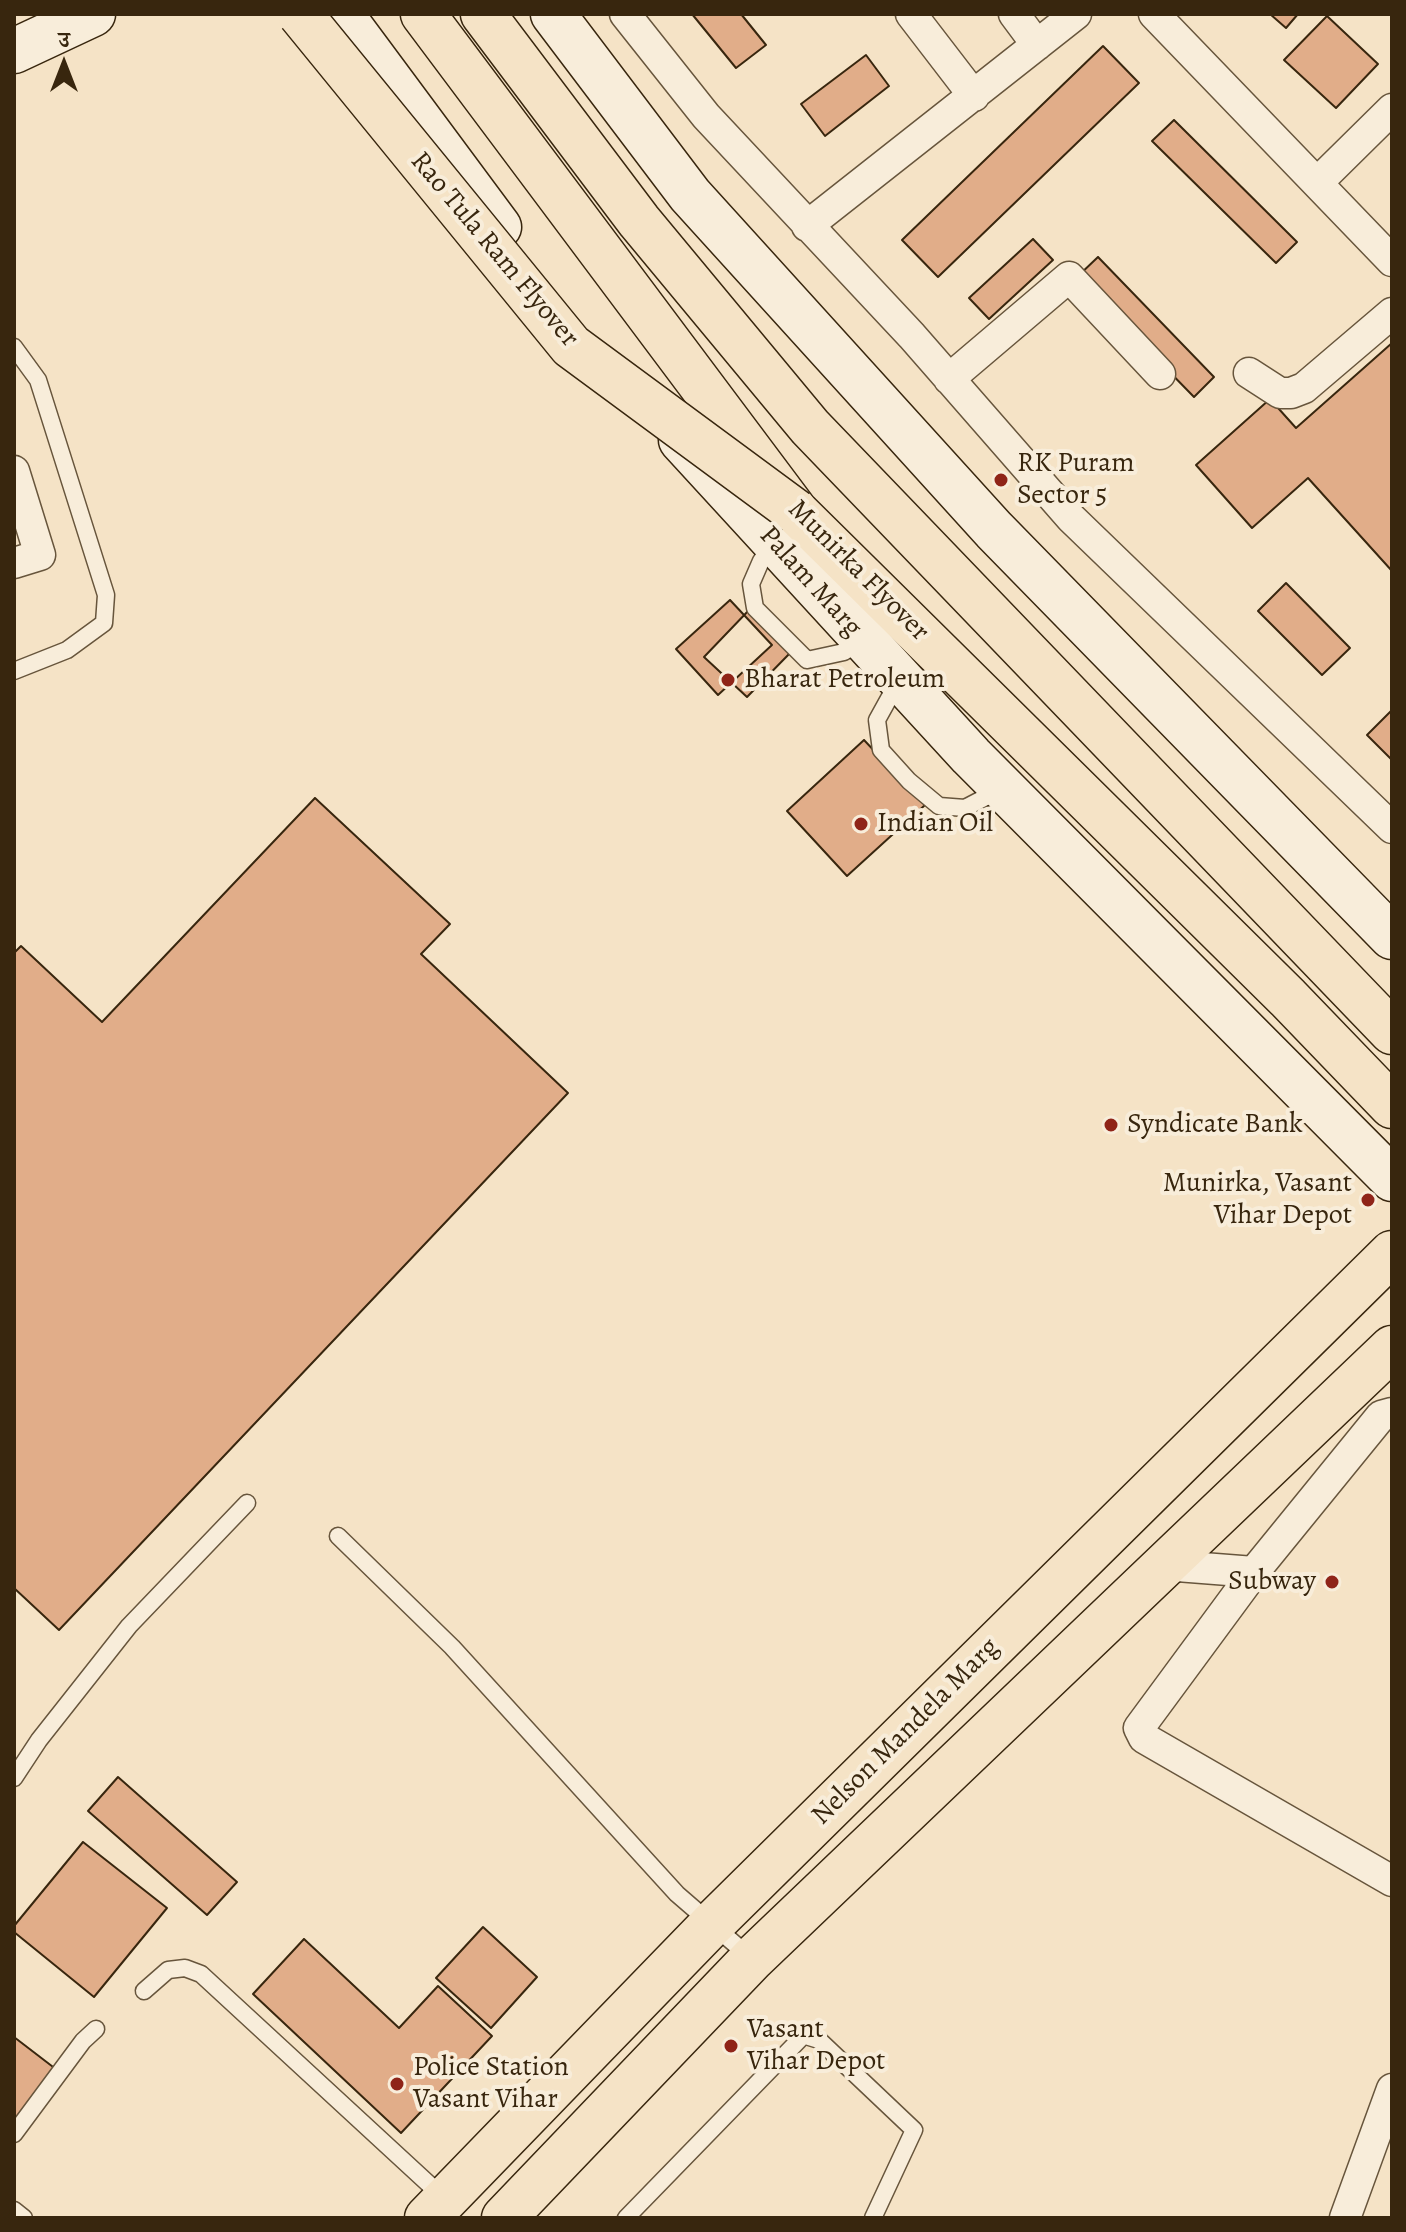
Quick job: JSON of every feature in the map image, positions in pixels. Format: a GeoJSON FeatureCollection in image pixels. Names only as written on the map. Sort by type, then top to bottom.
{"type":"FeatureCollection","features":[{"type":"Feature","properties":{"kind":"main road"},"geometry":{"type":"LineString","coordinates":[[14,51],[93,14]]}},
{"type":"Feature","properties":{"kind":"main road","name":"Rao Tula Ram Flyover"},"geometry":{"type":"LineString","coordinates":[[300,14],[571,346],[785,527]]}},
{"type":"Feature","properties":{"kind":"main road","name":"Palam Marg"},"geometry":{"type":"LineString","coordinates":[[341,14],[552,299],[785,527],[864,640],[1000,786],[1392,1179]]}},
{"type":"Feature","properties":{"kind":"main road","name":"Munirka Flyover"},"geometry":{"type":"LineString","coordinates":[[423,14],[785,527],[1288,998],[1392,1106]]}},
{"type":"Feature","properties":{"kind":"main road"},"geometry":{"type":"LineString","coordinates":[[483,14],[639,221],[810,427],[1392,1032]]}},
{"type":"Feature","properties":{"kind":"main road"},"geometry":{"type":"LineString","coordinates":[[553,14],[690,195],[994,530],[1392,937]]}},
{"type":"Feature","properties":{"kind":"main road","name":"Nelson Mandela Marg"},"geometry":{"type":"LineString","coordinates":[[436,2209],[711,1925],[1392,1253]]}},
{"type":"Feature","properties":{"kind":"main road","name":"Nelson Mandela Marg"},"geometry":{"type":"LineString","coordinates":[[504,2218],[752,1959],[1392,1348]]}},
{"type":"Feature","properties":{"kind":"street"},"geometry":{"type":"LineString","coordinates":[[625,14],[706,116],[949,379],[1071,518],[1392,828]]}},
{"type":"Feature","properties":{"kind":"street"},"geometry":{"type":"LineString","coordinates":[[911,14],[974,96]]}},
{"type":"Feature","properties":{"kind":"street"},"geometry":{"type":"LineString","coordinates":[[1014,14],[1037,45]]}},
{"type":"Feature","properties":{"kind":"street"},"geometry":{"type":"LineString","coordinates":[[807,226],[1076,14]]}},
{"type":"Feature","properties":{"kind":"street"},"geometry":{"type":"LineString","coordinates":[[1154,14],[1392,261]]}},
{"type":"Feature","properties":{"kind":"street"},"geometry":{"type":"LineString","coordinates":[[1317,183],[1392,109]]}},
{"type":"Feature","properties":{"kind":"street"},"geometry":{"type":"LineString","coordinates":[[949,379],[1069,277],[1160,374]]}},
{"type":"Feature","properties":{"kind":"street"},"geometry":{"type":"LineString","coordinates":[[1249,373],[1280,393],[1304,388],[1392,313]]}},
{"type":"Feature","properties":{"kind":"street"},"geometry":{"type":"LineString","coordinates":[[14,471],[40,555],[14,563]]}},
{"type":"Feature","properties":{"kind":"street"},"geometry":{"type":"LineString","coordinates":[[1357,1381],[1390,1413],[1381,1416],[1254,1572],[1140,1724],[1140,1734],[1392,1881]]}},
{"type":"Feature","properties":{"kind":"street"},"geometry":{"type":"LineString","coordinates":[[1164,1565],[1254,1572]]}},
{"type":"Feature","properties":{"kind":"street"},"geometry":{"type":"LineString","coordinates":[[1345,2218],[1392,2089]]}},
{"type":"Feature","properties":{"kind":"lane"},"geometry":{"type":"LineString","coordinates":[[14,347],[38,380],[106,595],[104,623],[67,650],[14,671]]}},
{"type":"Feature","properties":{"kind":"lane"},"geometry":{"type":"LineString","coordinates":[[785,527],[761,561],[751,584],[755,608],[807,660],[844,652],[864,640]]}},
{"type":"Feature","properties":{"kind":"lane"},"geometry":{"type":"LineString","coordinates":[[900,679],[877,720],[881,750],[909,781],[939,806],[965,808],[1000,786]]}},
{"type":"Feature","properties":{"kind":"lane"},"geometry":{"type":"LineString","coordinates":[[14,1778],[39,1740],[129,1626],[247,1503]]}},
{"type":"Feature","properties":{"kind":"lane"},"geometry":{"type":"LineString","coordinates":[[338,1536],[452,1647],[677,1894],[752,1959]]}},
{"type":"Feature","properties":{"kind":"lane"},"geometry":{"type":"LineString","coordinates":[[144,1991],[168,1970],[185,1968],[201,1974],[436,2209]]}},
{"type":"Feature","properties":{"kind":"lane"},"geometry":{"type":"LineString","coordinates":[[14,2134],[83,2041],[96,2029]]}},
{"type":"Feature","properties":{"kind":"lane"},"geometry":{"type":"LineString","coordinates":[[626,2218],[806,2036],[819,2040],[914,2130],[873,2218]]}},
{"type":"Feature","properties":{"kind":"lane"},"geometry":{"type":"LineString","coordinates":[[14,2210],[24,2218]]}},
{"type":"Feature","properties":{"kind":"building"},"geometry":{"type":"Polygon","coordinates":[[[692,14],[741,14],[766,45],[736,68],[692,14]]]}},
{"type":"Feature","properties":{"kind":"building"},"geometry":{"type":"Polygon","coordinates":[[[1270,14],[1298,14],[1286,28],[1270,14]]]}},
{"type":"Feature","properties":{"kind":"building"},"geometry":{"type":"Polygon","coordinates":[[[1327,16],[1378,64],[1336,108],[1284,60],[1327,16]]]}},
{"type":"Feature","properties":{"kind":"building"},"geometry":{"type":"Polygon","coordinates":[[[1103,46],[1139,83],[938,277],[902,240],[1103,46]]]}},
{"type":"Feature","properties":{"kind":"building"},"geometry":{"type":"Polygon","coordinates":[[[866,55],[889,86],[825,136],[801,104],[866,55]]]}},
{"type":"Feature","properties":{"kind":"building"},"geometry":{"type":"Polygon","coordinates":[[[1174,120],[1297,242],[1276,263],[1152,141],[1174,120]]]}},
{"type":"Feature","properties":{"kind":"building"},"geometry":{"type":"Polygon","coordinates":[[[1033,239],[1053,260],[989,319],[969,298],[1033,239]]]}},
{"type":"Feature","properties":{"kind":"building"},"geometry":{"type":"Polygon","coordinates":[[[1098,257],[1214,377],[1194,397],[1077,277],[1098,257]]]}},
{"type":"Feature","properties":{"kind":"building"},"geometry":{"type":"Polygon","coordinates":[[[1392,343],[1392,571],[1308,478],[1252,528],[1196,465],[1270,399],[1296,428],[1392,343]]]}},
{"type":"Feature","properties":{"kind":"building"},"geometry":{"type":"Polygon","coordinates":[[[1286,583],[1350,648],[1322,675],[1258,611],[1286,583]]]}},
{"type":"Feature","properties":{"kind":"building"},"geometry":{"type":"Polygon","coordinates":[[[730,600],[772,645],[718,695],[676,649],[730,600]]]}},
{"type":"Feature","properties":{"kind":"building"},"geometry":{"type":"Polygon","coordinates":[[[750,609],[792,651],[747,697],[704,657],[750,609]]]}},
{"type":"Feature","properties":{"kind":"building"},"geometry":{"type":"Polygon","coordinates":[[[1392,710],[1392,760],[1367,735],[1392,710]]]}},
{"type":"Feature","properties":{"kind":"building"},"geometry":{"type":"Polygon","coordinates":[[[864,740],[925,805],[847,876],[787,811],[864,740]]]}},
{"type":"Feature","properties":{"kind":"building"},"geometry":{"type":"Polygon","coordinates":[[[315,798],[450,924],[421,954],[568,1093],[59,1630],[14,1588],[14,953],[21,946],[102,1022],[315,798]]]}},
{"type":"Feature","properties":{"kind":"building"},"geometry":{"type":"Polygon","coordinates":[[[118,1777],[237,1882],[207,1915],[88,1811],[118,1777]]]}},
{"type":"Feature","properties":{"kind":"building"},"geometry":{"type":"Polygon","coordinates":[[[83,1842],[167,1908],[94,1997],[14,1932],[14,1926],[83,1842]]]}},
{"type":"Feature","properties":{"kind":"building"},"geometry":{"type":"Polygon","coordinates":[[[483,1927],[537,1977],[491,2028],[436,1978],[483,1927]]]}},
{"type":"Feature","properties":{"kind":"building","name":"Police Station Vasant Vihar"},"geometry":{"type":"Polygon","coordinates":[[[304,1939],[399,2028],[438,1986],[492,2036],[401,2133],[253,1994],[304,1939]]]}},
{"type":"Feature","properties":{"kind":"building"},"geometry":{"type":"Polygon","coordinates":[[[14,2037],[57,2070],[14,2125],[14,2037]]]}},
{"type":"Feature","properties":{"kind":"place","name":"RK Puram Sector 5"},"geometry":{"type":"Point","coordinates":[1001,480]}},
{"type":"Feature","properties":{"kind":"place","name":"Bharat Petroleum"},"geometry":{"type":"Point","coordinates":[728,680]}},
{"type":"Feature","properties":{"kind":"place","name":"Indian Oil"},"geometry":{"type":"Point","coordinates":[861,824]}},
{"type":"Feature","properties":{"kind":"place","name":"Syndicate Bank"},"geometry":{"type":"Point","coordinates":[1111,1125]}},
{"type":"Feature","properties":{"kind":"place","name":"Munirka, Vasant Vihar Depot"},"geometry":{"type":"Point","coordinates":[1368,1200]}},
{"type":"Feature","properties":{"kind":"place","name":"Subway"},"geometry":{"type":"Point","coordinates":[1332,1582]}},
{"type":"Feature","properties":{"kind":"place","name":"Vasant Vihar Depot"},"geometry":{"type":"Point","coordinates":[731,2046]}},
{"type":"Feature","properties":{"kind":"place","name":"Police Station Vasant Vihar"},"geometry":{"type":"Point","coordinates":[397,2084]}}]}
